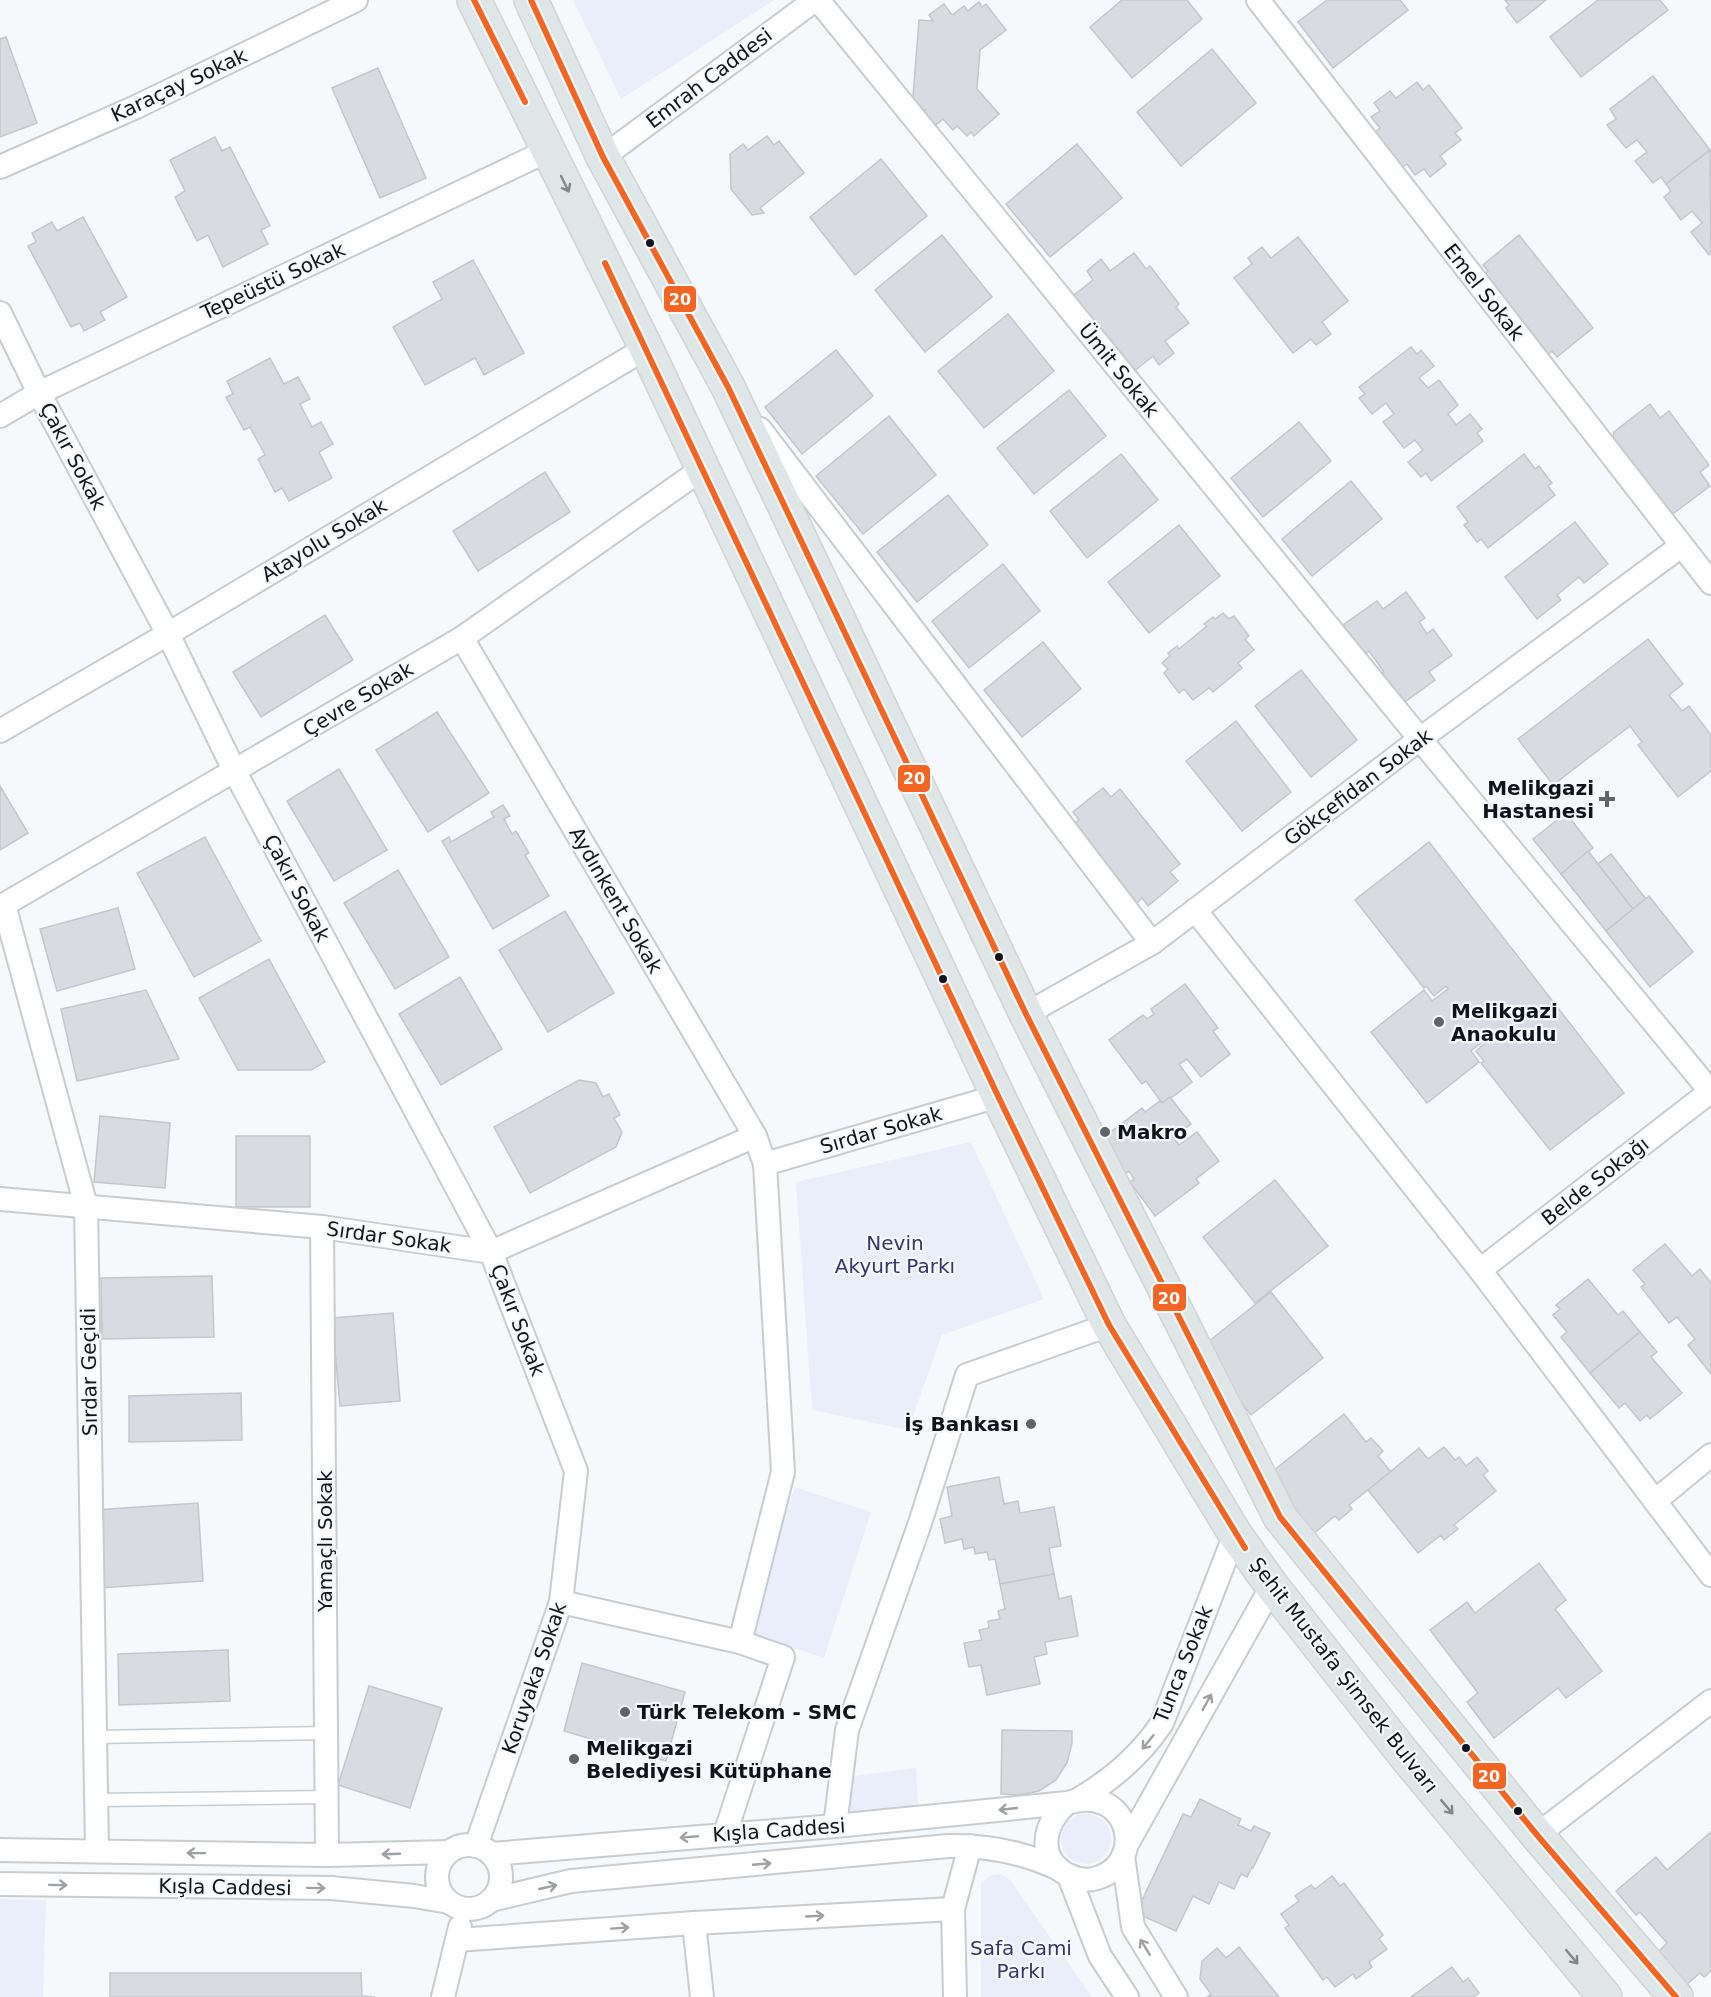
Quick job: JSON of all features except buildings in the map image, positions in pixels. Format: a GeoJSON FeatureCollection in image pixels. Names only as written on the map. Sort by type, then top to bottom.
{"type":"FeatureCollection","features":[{"type":"Feature","properties":{"kind":"main road","name":"Şehit Mustafa Şimsek Bulvarı"},"geometry":{"type":"LineString","coordinates":[[474,0],[646,348],[998,1096],[1109,1325],[1235,1534],[1272,1586],[1403,1753],[1605,1997]]}},
{"type":"Feature","properties":{"kind":"main road"},"geometry":{"type":"LineString","coordinates":[[531,0],[603,156],[728,387],[1026,1014],[1280,1517],[1537,1835],[1676,1997]]}},
{"type":"Feature","properties":{"kind":"street","name":"Karaçay Sokak"},"geometry":{"type":"LineString","coordinates":[[0,166],[136,107],[356,0]]}},
{"type":"Feature","properties":{"kind":"street","name":"Emrah Caddesi"},"geometry":{"type":"LineString","coordinates":[[603,156],[816,0]]}},
{"type":"Feature","properties":{"kind":"street","name":"Ümit Sokak"},"geometry":{"type":"LineString","coordinates":[[816,0],[1420,740],[1711,1091]]}},
{"type":"Feature","properties":{"kind":"street","name":"Emel Sokak"},"geometry":{"type":"LineString","coordinates":[[1258,0],[1711,583]]}},
{"type":"Feature","properties":{"kind":"street","name":"Tepeüstü Sokak"},"geometry":{"type":"LineString","coordinates":[[0,416],[39,393],[549,150]]}},
{"type":"Feature","properties":{"kind":"street","name":"Çakır Sokak"},"geometry":{"type":"LineString","coordinates":[[0,313],[39,393],[168,634],[235,772],[491,1252],[576,1471]]}},
{"type":"Feature","properties":{"kind":"street","name":"Atayolu Sokak"},"geometry":{"type":"LineString","coordinates":[[0,731],[168,634],[646,348]]}},
{"type":"Feature","properties":{"kind":"street"},"geometry":{"type":"LineString","coordinates":[[728,387],[1152,943]]}},
{"type":"Feature","properties":{"kind":"street","name":"Çevre Sokak"},"geometry":{"type":"LineString","coordinates":[[2,906],[462,638],[702,469]]}},
{"type":"Feature","properties":{"kind":"street","name":"Gökçefidan Sokak"},"geometry":{"type":"LineString","coordinates":[[1026,1014],[1152,943],[1420,740],[1682,546]]}},
{"type":"Feature","properties":{"kind":"street","name":"Aydınkent Sokak"},"geometry":{"type":"LineString","coordinates":[[462,638],[755,1136],[765,1164],[783,1472],[740,1642]]}},
{"type":"Feature","properties":{"kind":"street","name":"Sırdar Geçidi"},"geometry":{"type":"LineString","coordinates":[[2,906],[86,1206],[97,1850]]}},
{"type":"Feature","properties":{"kind":"street"},"geometry":{"type":"LineString","coordinates":[[1194,910],[1480,1270],[1711,1575]]}},
{"type":"Feature","properties":{"kind":"street","name":"Belde Sokağı"},"geometry":{"type":"LineString","coordinates":[[1480,1270],[1711,1091]]}},
{"type":"Feature","properties":{"kind":"street","name":"Sırdar Sokak"},"geometry":{"type":"LineString","coordinates":[[765,1164],[998,1096]]}},
{"type":"Feature","properties":{"kind":"street"},"geometry":{"type":"LineString","coordinates":[[491,1252],[755,1136]]}},
{"type":"Feature","properties":{"kind":"street","name":"Sırdar Sokak"},"geometry":{"type":"LineString","coordinates":[[0,1199],[322,1227],[491,1252]]}},
{"type":"Feature","properties":{"kind":"street","name":"Yamaçlı Sokak"},"geometry":{"type":"LineString","coordinates":[[322,1227],[327,1855]]}},
{"type":"Feature","properties":{"kind":"street"},"geometry":{"type":"LineString","coordinates":[[835,1826],[847,1730],[920,1522],[967,1375],[1109,1325]]}},
{"type":"Feature","properties":{"kind":"street"},"geometry":{"type":"LineString","coordinates":[[1655,1502],[1711,1455]]}},
{"type":"Feature","properties":{"kind":"street","name":"Koruyaka Sokak"},"geometry":{"type":"LineString","coordinates":[[484,1850],[561,1602],[576,1471]]}},
{"type":"Feature","properties":{"kind":"street","name":"Tunca Sokak"},"geometry":{"type":"LineString","coordinates":[[1073,1801],[1102,1785],[1124,1768],[1162,1723],[1235,1534]]}},
{"type":"Feature","properties":{"kind":"street","name":"Tunca Sokak"},"geometry":{"type":"LineString","coordinates":[[1125,1850],[1272,1586]]}},
{"type":"Feature","properties":{"kind":"street"},"geometry":{"type":"LineString","coordinates":[[561,1602],[740,1642],[783,1657],[725,1834]]}},
{"type":"Feature","properties":{"kind":"street"},"geometry":{"type":"LineString","coordinates":[[1537,1835],[1711,1701]]}},
{"type":"Feature","properties":{"kind":"street"},"geometry":{"type":"LineString","coordinates":[[1126,1997],[1100,1956],[1064,1872],[1051,1859],[1047,1847],[1046,1834],[1050,1822],[1057,1811],[1073,1801],[1098,1800],[1104,1802],[1114,1809],[1122,1820],[1126,1831],[1125,1850],[1133,1927],[1176,1997]]}},
{"type":"Feature","properties":{"kind":"street","name":"Kışla Caddesi"},"geometry":{"type":"LineString","coordinates":[[484,1850],[835,1826],[1073,1801]]}},
{"type":"Feature","properties":{"kind":"street"},"geometry":{"type":"LineString","coordinates":[[955,1997],[953,1909],[970,1846]]}},
{"type":"Feature","properties":{"kind":"street","name":"Kışla Caddesi"},"geometry":{"type":"LineString","coordinates":[[491,1900],[571,1881],[970,1846],[1015,1852],[1037,1859],[1064,1872]]}},
{"type":"Feature","properties":{"kind":"street"},"geometry":{"type":"LineString","coordinates":[[460,1847],[484,1850],[498,1863],[500,1880],[498,1891],[491,1900],[481,1906],[457,1905],[439,1888],[439,1866],[449,1852],[460,1847]]}},
{"type":"Feature","properties":{"kind":"street","name":"Kışla Caddesi"},"geometry":{"type":"LineString","coordinates":[[0,1850],[327,1855],[449,1852]]}},
{"type":"Feature","properties":{"kind":"street"},"geometry":{"type":"LineString","coordinates":[[1064,1872],[1081,1879],[1094,1879],[1106,1875],[1116,1867],[1125,1850]]}},
{"type":"Feature","properties":{"kind":"street","name":"Kışla Caddesi"},"geometry":{"type":"LineString","coordinates":[[0,1884],[331,1888],[414,1896],[457,1905]]}},
{"type":"Feature","properties":{"kind":"street"},"geometry":{"type":"LineString","coordinates":[[443,1997],[457,1940],[457,1905]]}},
{"type":"Feature","properties":{"kind":"street"},"geometry":{"type":"LineString","coordinates":[[457,1940],[694,1923],[953,1909]]}},
{"type":"Feature","properties":{"kind":"street"},"geometry":{"type":"LineString","coordinates":[[694,1923],[702,1997]]}},
{"type":"Feature","properties":{"kind":"lane"},"geometry":{"type":"LineString","coordinates":[[95,1737],[326,1733]]}},
{"type":"Feature","properties":{"kind":"lane"},"geometry":{"type":"LineString","coordinates":[[96,1800],[326,1797]]}},
{"type":"Feature","properties":{"kind":"green space"},"geometry":{"type":"Polygon","coordinates":[[[573,0],[773,0],[773,1],[621,99],[573,0]]]}},
{"type":"Feature","properties":{"kind":"green space","name":"Nevin Akyurt Parkı"},"geometry":{"type":"Polygon","coordinates":[[[971,1142],[1044,1299],[942,1335],[908,1430],[812,1410],[796,1182],[971,1142]]]}},
{"type":"Feature","properties":{"kind":"green space"},"geometry":{"type":"Polygon","coordinates":[[[795,1487],[871,1512],[824,1658],[747,1633],[795,1487]]]}},
{"type":"Feature","properties":{"kind":"green space"},"geometry":{"type":"Polygon","coordinates":[[[916,1768],[919,1813],[838,1822],[838,1778],[916,1768]]]}},
{"type":"Feature","properties":{"kind":"green space"},"geometry":{"type":"Polygon","coordinates":[[[1086,1814],[1095,1816],[1106,1825],[1111,1839],[1109,1848],[1100,1859],[1086,1864],[1077,1862],[1066,1853],[1061,1839],[1063,1830],[1072,1819],[1086,1814]]]}},
{"type":"Feature","properties":{"kind":"green space","name":"Safa Cami Parkı"},"geometry":{"type":"Polygon","coordinates":[[[998,1874],[1011,1881],[1092,1997],[981,1997],[981,1883],[992,1875],[998,1874]]]}},
{"type":"Feature","properties":{"kind":"green space"},"geometry":{"type":"Polygon","coordinates":[[[0,1899],[46,1900],[43,1997],[0,1997],[0,1899]]]}},
{"type":"Feature","properties":{"kind":"transit line","name":"20"},"geometry":{"type":"LineString","coordinates":[[474,0],[525,102]]}},
{"type":"Feature","properties":{"kind":"transit line","name":"20"},"geometry":{"type":"LineString","coordinates":[[531,0],[603,157],[728,387],[1026,1014],[1280,1517],[1537,1835],[1676,1997]]}},
{"type":"Feature","properties":{"kind":"transit line","name":"20"},"geometry":{"type":"LineString","coordinates":[[605,263],[998,1096],[1109,1325],[1245,1548]]}},
{"type":"Feature","properties":{"kind":"place","name":"Melikgazi Hastanesi"},"geometry":{"type":"Point","coordinates":[1607,799]}},
{"type":"Feature","properties":{"kind":"place","name":"Melikgazi Anaokulu"},"geometry":{"type":"Point","coordinates":[1439,1022]}},
{"type":"Feature","properties":{"kind":"place","name":"Makro"},"geometry":{"type":"Point","coordinates":[1105,1132]}},
{"type":"Feature","properties":{"kind":"place","name":"İş Bankası"},"geometry":{"type":"Point","coordinates":[1031,1424]}},
{"type":"Feature","properties":{"kind":"place","name":"Türk Telekom - SMC"},"geometry":{"type":"Point","coordinates":[625,1712]}},
{"type":"Feature","properties":{"kind":"place","name":"Melikgazi Belediyesi Kütüphane"},"geometry":{"type":"Point","coordinates":[574,1759]}}]}
